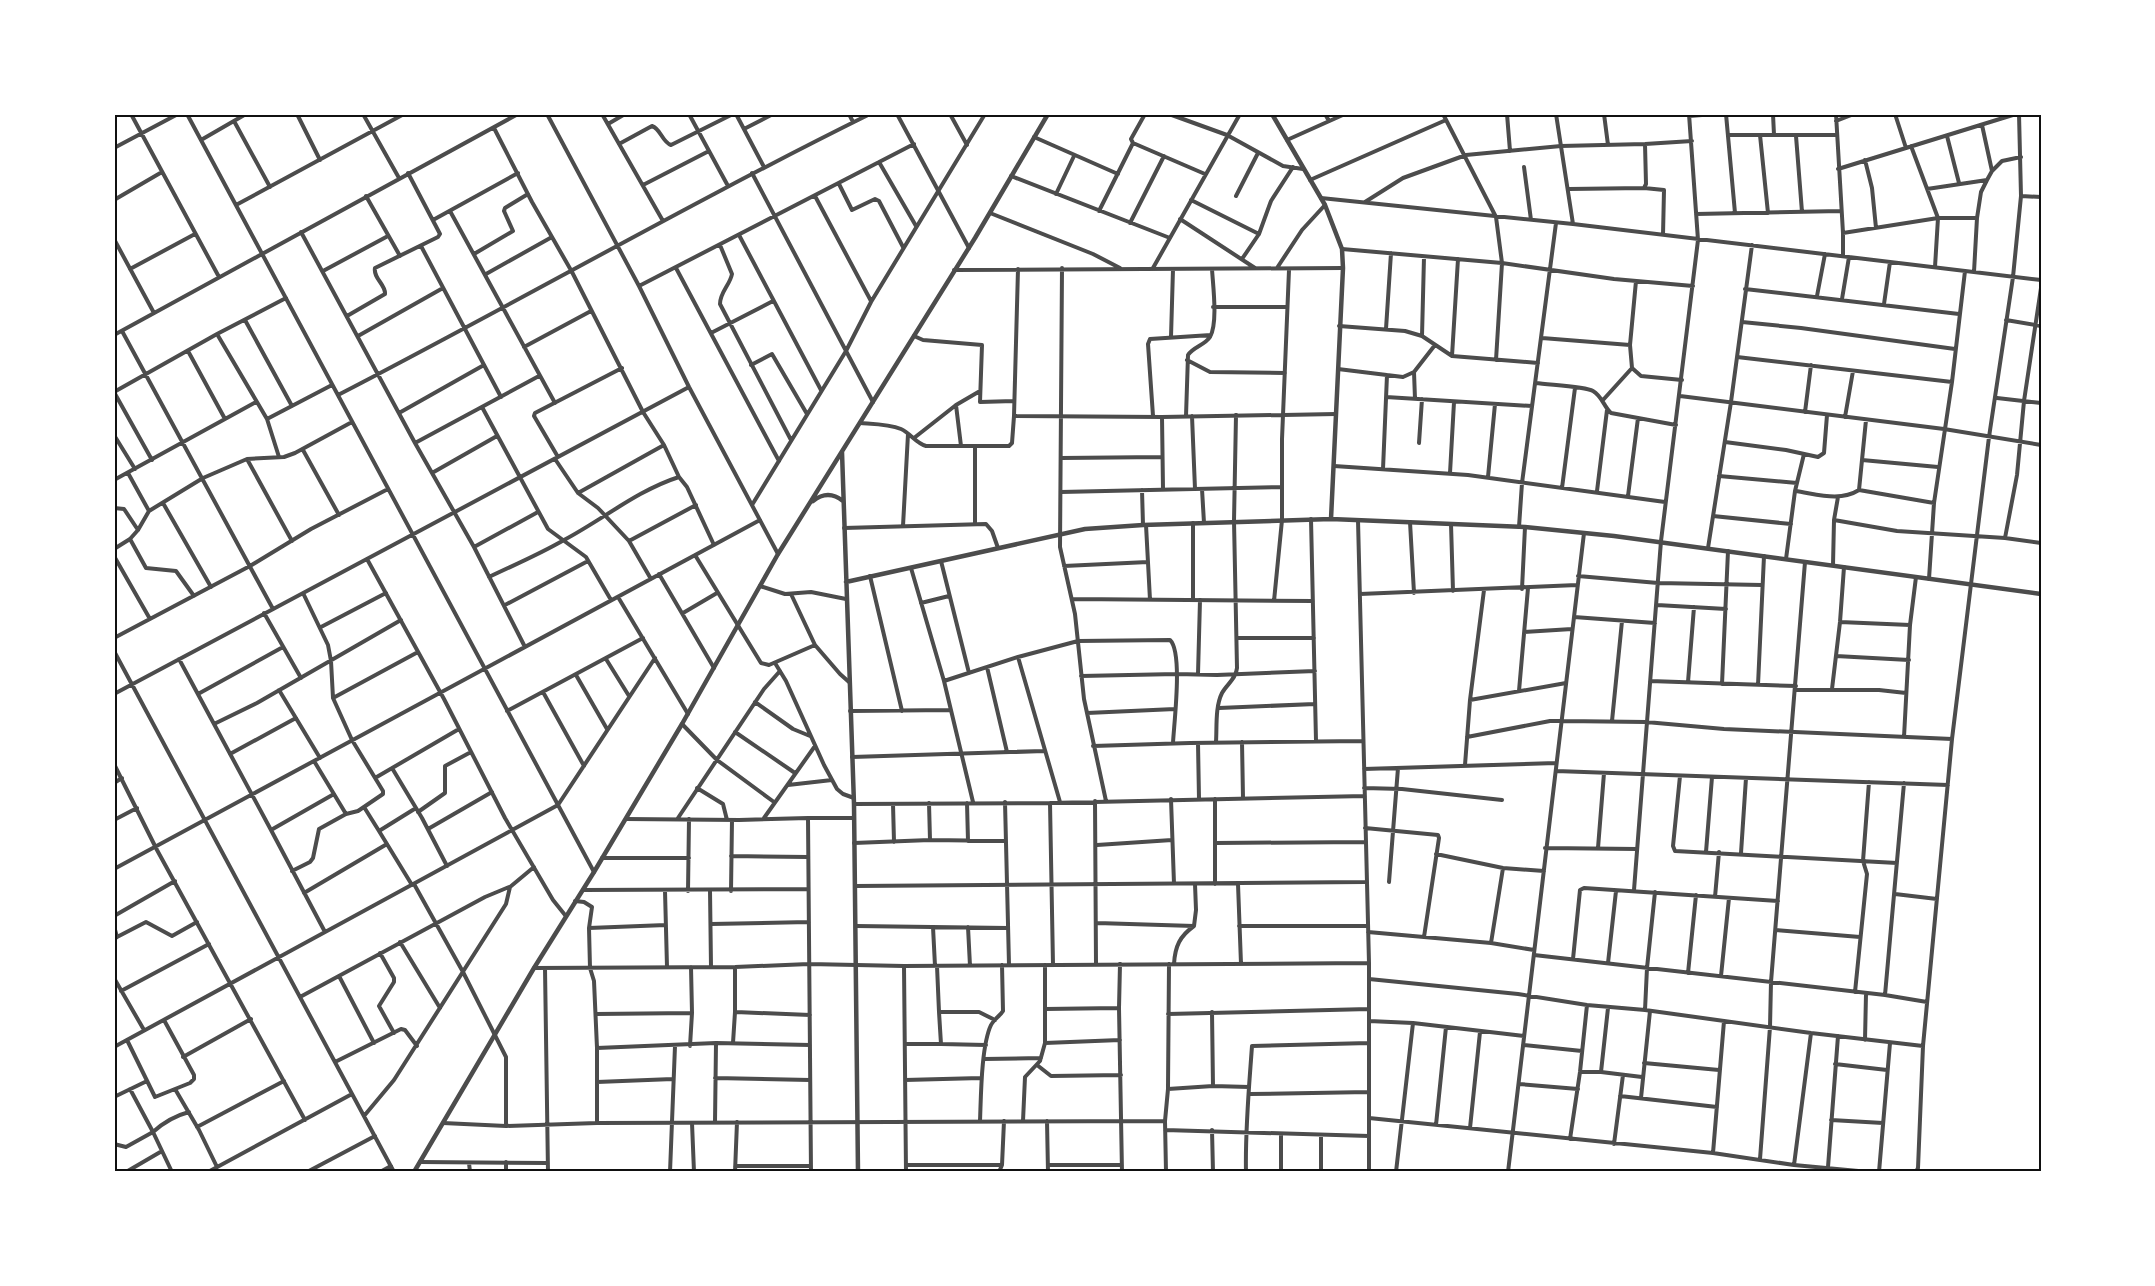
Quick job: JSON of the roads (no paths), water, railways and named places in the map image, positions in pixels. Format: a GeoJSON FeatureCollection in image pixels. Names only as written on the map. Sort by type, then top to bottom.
{"type":"FeatureCollection","features":[{"type":"Feature","properties":{"kind":"street"},"geometry":{"type":"LineString","coordinates":[[131,114],[219,277]]}},
{"type":"Feature","properties":{"kind":"street"},"geometry":{"type":"LineString","coordinates":[[114,148],[178,114]]}},
{"type":"Feature","properties":{"kind":"street"},"geometry":{"type":"LineString","coordinates":[[187,114],[594,872]]}},
{"type":"Feature","properties":{"kind":"street"},"geometry":{"type":"LineString","coordinates":[[201,140],[246,114]]}},
{"type":"Feature","properties":{"kind":"street"},"geometry":{"type":"LineString","coordinates":[[297,114],[320,160]]}},
{"type":"Feature","properties":{"kind":"street"},"geometry":{"type":"LineString","coordinates":[[363,114],[399,178]]}},
{"type":"Feature","properties":{"kind":"street"},"geometry":{"type":"LineString","coordinates":[[236,205],[404,114]]}},
{"type":"Feature","properties":{"kind":"street"},"geometry":{"type":"LineString","coordinates":[[115,333],[518,114]]}},
{"type":"Feature","properties":{"kind":"street"},"geometry":{"type":"LineString","coordinates":[[547,114],[778,554]]}},
{"type":"Feature","properties":{"kind":"street"},"geometry":{"type":"LineString","coordinates":[[603,114],[663,220]]}},
{"type":"Feature","properties":{"kind":"street"},"geometry":{"type":"LineString","coordinates":[[608,124],[625,114]]}},
{"type":"Feature","properties":{"kind":"street"},"geometry":{"type":"LineString","coordinates":[[689,114],[728,186]]}},
{"type":"Feature","properties":{"kind":"street"},"geometry":{"type":"LineString","coordinates":[[620,144],[652,126],[671,145],[735,114],[764,166]]}},
{"type":"Feature","properties":{"kind":"street"},"geometry":{"type":"LineString","coordinates":[[744,129],[764,116],[773,114]]}},
{"type":"Feature","properties":{"kind":"street"},"geometry":{"type":"LineString","coordinates":[[849,114],[853,122]]}},
{"type":"Feature","properties":{"kind":"street"},"geometry":{"type":"LineString","coordinates":[[338,395],[572,272],[764,166],[870,114]]}},
{"type":"Feature","properties":{"kind":"street"},"geometry":{"type":"LineString","coordinates":[[897,114],[969,248]]}},
{"type":"Feature","properties":{"kind":"street"},"geometry":{"type":"LineString","coordinates":[[950,114],[966,145]]}},
{"type":"Feature","properties":{"kind":"street"},"geometry":{"type":"LineString","coordinates":[[752,505],[846,351],[871,302],[916,226],[985,114]]}},
{"type":"Feature","properties":{"kind":"street"},"geometry":{"type":"LineString","coordinates":[[414,1172],[565,915],[594,872],[688,714],[778,554],[874,403],[1048,114]]}},
{"type":"Feature","properties":{"kind":"street"},"geometry":{"type":"LineString","coordinates":[[1099,211],[1133,143],[1131,139],[1145,114]]}},
{"type":"Feature","properties":{"kind":"street"},"geometry":{"type":"LineString","coordinates":[[1169,114],[1227,135],[1283,166],[1303,169]]}},
{"type":"Feature","properties":{"kind":"street"},"geometry":{"type":"LineString","coordinates":[[1152,269],[1240,114]]}},
{"type":"Feature","properties":{"kind":"street"},"geometry":{"type":"LineString","coordinates":[[1272,114],[1325,205],[1342,249],[1331,519]]}},
{"type":"Feature","properties":{"kind":"street"},"geometry":{"type":"LineString","coordinates":[[1325,114],[1329,122]]}},
{"type":"Feature","properties":{"kind":"street"},"geometry":{"type":"LineString","coordinates":[[1287,141],[1345,114]]}},
{"type":"Feature","properties":{"kind":"street"},"geometry":{"type":"LineString","coordinates":[[1310,181],[1451,114]]}},
{"type":"Feature","properties":{"kind":"street"},"geometry":{"type":"LineString","coordinates":[[1507,114],[1510,151]]}},
{"type":"Feature","properties":{"kind":"street"},"geometry":{"type":"LineString","coordinates":[[1556,114],[1573,224]]}},
{"type":"Feature","properties":{"kind":"street"},"geometry":{"type":"LineString","coordinates":[[1604,114],[1608,145]]}},
{"type":"Feature","properties":{"kind":"street"},"geometry":{"type":"LineString","coordinates":[[1634,890],[1661,541],[1698,240],[1689,115],[1716,114]]}},
{"type":"Feature","properties":{"kind":"street"},"geometry":{"type":"LineString","coordinates":[[1726,114],[1735,213]]}},
{"type":"Feature","properties":{"kind":"street"},"geometry":{"type":"LineString","coordinates":[[1773,114],[1774,135]]}},
{"type":"Feature","properties":{"kind":"street"},"geometry":{"type":"LineString","coordinates":[[1836,114],[1843,256]]}},
{"type":"Feature","properties":{"kind":"street"},"geometry":{"type":"LineString","coordinates":[[1836,122],[1854,114]]}},
{"type":"Feature","properties":{"kind":"street"},"geometry":{"type":"LineString","coordinates":[[1895,114],[1938,218],[1935,267]]}},
{"type":"Feature","properties":{"kind":"street"},"geometry":{"type":"LineString","coordinates":[[1838,169],[2017,114],[2021,157],[2021,196],[2013,277],[1989,438],[1952,739],[1926,1002],[1916,1172]]}},
{"type":"Feature","properties":{"kind":"street"},"geometry":{"type":"LineString","coordinates":[[1444,116],[1496,217],[1502,263],[1496,360]]}},
{"type":"Feature","properties":{"kind":"street"},"geometry":{"type":"LineString","coordinates":[[234,121],[270,187]]}},
{"type":"Feature","properties":{"kind":"street"},"geometry":{"type":"LineString","coordinates":[[1982,125],[1992,171]]}},
{"type":"Feature","properties":{"kind":"street"},"geometry":{"type":"LineString","coordinates":[[494,128],[572,272],[642,412],[664,445],[679,477],[696,505],[714,545]]}},
{"type":"Feature","properties":{"kind":"street"},"geometry":{"type":"LineString","coordinates":[[1729,135],[1837,135]]}},
{"type":"Feature","properties":{"kind":"street"},"geometry":{"type":"LineString","coordinates":[[1760,135],[1768,213]]}},
{"type":"Feature","properties":{"kind":"street"},"geometry":{"type":"LineString","coordinates":[[1796,136],[1802,212]]}},
{"type":"Feature","properties":{"kind":"street"},"geometry":{"type":"LineString","coordinates":[[1947,136],[1959,183]]}},
{"type":"Feature","properties":{"kind":"street"},"geometry":{"type":"LineString","coordinates":[[1034,138],[1118,174]]}},
{"type":"Feature","properties":{"kind":"street"},"geometry":{"type":"LineString","coordinates":[[1365,202],[1403,178],[1466,155],[1561,146],[1692,141]]}},
{"type":"Feature","properties":{"kind":"street"},"geometry":{"type":"LineString","coordinates":[[1133,143],[1205,174]]}},
{"type":"Feature","properties":{"kind":"street"},"geometry":{"type":"LineString","coordinates":[[639,286],[914,144]]}},
{"type":"Feature","properties":{"kind":"street"},"geometry":{"type":"LineString","coordinates":[[1644,188],[1646,184],[1645,144]]}},
{"type":"Feature","properties":{"kind":"street"},"geometry":{"type":"LineString","coordinates":[[643,186],[709,151]]}},
{"type":"Feature","properties":{"kind":"street"},"geometry":{"type":"LineString","coordinates":[[1236,196],[1258,153]]}},
{"type":"Feature","properties":{"kind":"street"},"geometry":{"type":"LineString","coordinates":[[1056,194],[1074,156]]}},
{"type":"Feature","properties":{"kind":"street"},"geometry":{"type":"LineString","coordinates":[[1130,223],[1164,156]]}},
{"type":"Feature","properties":{"kind":"street"},"geometry":{"type":"LineString","coordinates":[[1974,272],[1981,192],[1992,171],[2002,161],[2021,157]]}},
{"type":"Feature","properties":{"kind":"street"},"geometry":{"type":"LineString","coordinates":[[1865,160],[1872,188],[1876,228]]}},
{"type":"Feature","properties":{"kind":"street"},"geometry":{"type":"LineString","coordinates":[[879,162],[916,226]]}},
{"type":"Feature","properties":{"kind":"street"},"geometry":{"type":"LineString","coordinates":[[1524,166],[1531,220]]}},
{"type":"Feature","properties":{"kind":"street"},"geometry":{"type":"LineString","coordinates":[[1242,259],[1259,234],[1270,201],[1293,167]]}},
{"type":"Feature","properties":{"kind":"street"},"geometry":{"type":"LineString","coordinates":[[114,200],[162,172]]}},
{"type":"Feature","properties":{"kind":"street"},"geometry":{"type":"LineString","coordinates":[[347,316],[385,294],[375,268],[438,237],[439,232],[408,173]]}},
{"type":"Feature","properties":{"kind":"street"},"geometry":{"type":"LineString","coordinates":[[433,220],[518,173]]}},
{"type":"Feature","properties":{"kind":"street"},"geometry":{"type":"LineString","coordinates":[[752,173],[874,403]]}},
{"type":"Feature","properties":{"kind":"street"},"geometry":{"type":"LineString","coordinates":[[1011,176],[1170,238]]}},
{"type":"Feature","properties":{"kind":"street"},"geometry":{"type":"LineString","coordinates":[[1927,189],[1987,180]]}},
{"type":"Feature","properties":{"kind":"street"},"geometry":{"type":"LineString","coordinates":[[839,184],[852,210],[877,199],[903,248]]}},
{"type":"Feature","properties":{"kind":"street"},"geometry":{"type":"LineString","coordinates":[[1569,189],[1664,190],[1663,236]]}},
{"type":"Feature","properties":{"kind":"street"},"geometry":{"type":"LineString","coordinates":[[474,254],[513,231],[504,211],[505,208],[528,194]]}},
{"type":"Feature","properties":{"kind":"street"},"geometry":{"type":"LineString","coordinates":[[366,196],[400,256]]}},
{"type":"Feature","properties":{"kind":"street"},"geometry":{"type":"LineString","coordinates":[[815,196],[871,302]]}},
{"type":"Feature","properties":{"kind":"street"},"geometry":{"type":"LineString","coordinates":[[2021,196],[2041,197]]}},
{"type":"Feature","properties":{"kind":"street"},"geometry":{"type":"LineString","coordinates":[[1320,198],[1752,244],[2041,280]]}},
{"type":"Feature","properties":{"kind":"street"},"geometry":{"type":"LineString","coordinates":[[1191,200],[1259,234]]}},
{"type":"Feature","properties":{"kind":"street"},"geometry":{"type":"LineString","coordinates":[[1276,268],[1302,230],[1325,205]]}},
{"type":"Feature","properties":{"kind":"street"},"geometry":{"type":"LineString","coordinates":[[450,211],[555,403]]}},
{"type":"Feature","properties":{"kind":"street"},"geometry":{"type":"LineString","coordinates":[[1696,214],[1841,211]]}},
{"type":"Feature","properties":{"kind":"street"},"geometry":{"type":"LineString","coordinates":[[990,213],[1093,254],[1120,268]]}},
{"type":"Feature","properties":{"kind":"street"},"geometry":{"type":"LineString","coordinates":[[1843,233],[1938,218],[1977,218]]}},
{"type":"Feature","properties":{"kind":"street"},"geometry":{"type":"LineString","coordinates":[[1180,219],[1256,268]]}},
{"type":"Feature","properties":{"kind":"street"},"geometry":{"type":"LineString","coordinates":[[1519,527],[1522,483],[1556,223]]}},
{"type":"Feature","properties":{"kind":"street"},"geometry":{"type":"LineString","coordinates":[[301,232],[453,513],[474,547],[525,647]]}},
{"type":"Feature","properties":{"kind":"street"},"geometry":{"type":"LineString","coordinates":[[130,269],[195,234]]}},
{"type":"Feature","properties":{"kind":"street"},"geometry":{"type":"LineString","coordinates":[[739,235],[822,391]]}},
{"type":"Feature","properties":{"kind":"street"},"geometry":{"type":"LineString","coordinates":[[323,272],[388,236]]}},
{"type":"Feature","properties":{"kind":"street"},"geometry":{"type":"LineString","coordinates":[[486,274],[552,237]]}},
{"type":"Feature","properties":{"kind":"street"},"geometry":{"type":"LineString","coordinates":[[114,239],[154,313]]}},
{"type":"Feature","properties":{"kind":"street"},"geometry":{"type":"LineString","coordinates":[[1708,548],[1731,402],[1752,244]]}},
{"type":"Feature","properties":{"kind":"street"},"geometry":{"type":"LineString","coordinates":[[720,245],[732,274],[720,297],[720,304],[792,440]]}},
{"type":"Feature","properties":{"kind":"street"},"geometry":{"type":"LineString","coordinates":[[420,246],[501,397]]}},
{"type":"Feature","properties":{"kind":"street"},"geometry":{"type":"LineString","coordinates":[[1342,249],[1502,263],[1636,281],[1693,285]]}},
{"type":"Feature","properties":{"kind":"street"},"geometry":{"type":"LineString","coordinates":[[1386,329],[1391,254]]}},
{"type":"Feature","properties":{"kind":"street"},"geometry":{"type":"LineString","coordinates":[[1817,296],[1825,254]]}},
{"type":"Feature","properties":{"kind":"street"},"geometry":{"type":"LineString","coordinates":[[1422,336],[1424,256]]}},
{"type":"Feature","properties":{"kind":"street"},"geometry":{"type":"LineString","coordinates":[[1842,299],[1849,257]]}},
{"type":"Feature","properties":{"kind":"street"},"geometry":{"type":"LineString","coordinates":[[1452,356],[1458,260]]}},
{"type":"Feature","properties":{"kind":"street"},"geometry":{"type":"LineString","coordinates":[[1884,304],[1890,262]]}},
{"type":"Feature","properties":{"kind":"street"},"geometry":{"type":"LineString","coordinates":[[676,268],[779,461]]}},
{"type":"Feature","properties":{"kind":"street"},"geometry":{"type":"LineString","coordinates":[[1062,268],[1060,547],[1072,599],[1087,713],[1106,801]]}},
{"type":"Feature","properties":{"kind":"street"},"geometry":{"type":"LineString","coordinates":[[1172,337],[1173,268]]}},
{"type":"Feature","properties":{"kind":"street"},"geometry":{"type":"LineString","coordinates":[[954,270],[1343,268]]}},
{"type":"Feature","properties":{"kind":"street"},"geometry":{"type":"LineString","coordinates":[[860,422],[897,427],[926,446],[1011,445],[1014,416],[1018,269]]}},
{"type":"Feature","properties":{"kind":"street"},"geometry":{"type":"LineString","coordinates":[[1186,416],[1187,360],[1191,351],[1208,340],[1211,335],[1212,269]]}},
{"type":"Feature","properties":{"kind":"street"},"geometry":{"type":"LineString","coordinates":[[1274,601],[1282,520],[1283,414],[1289,270]]}},
{"type":"Feature","properties":{"kind":"street"},"geometry":{"type":"LineString","coordinates":[[1929,579],[1938,467],[1952,382],[1965,271]]}},
{"type":"Feature","properties":{"kind":"street"},"geometry":{"type":"LineString","coordinates":[[1636,281],[1630,345],[1632,368],[1641,376],[1682,380]]}},
{"type":"Feature","properties":{"kind":"street"},"geometry":{"type":"LineString","coordinates":[[358,336],[443,288]]}},
{"type":"Feature","properties":{"kind":"street"},"geometry":{"type":"LineString","coordinates":[[2006,538],[2021,442],[2024,401],[2038,325],[2041,288]]}},
{"type":"Feature","properties":{"kind":"street"},"geometry":{"type":"LineString","coordinates":[[1745,289],[1959,314]]}},
{"type":"Feature","properties":{"kind":"street"},"geometry":{"type":"LineString","coordinates":[[152,460],[114,392],[286,298]]}},
{"type":"Feature","properties":{"kind":"street"},"geometry":{"type":"LineString","coordinates":[[711,333],[773,301]]}},
{"type":"Feature","properties":{"kind":"street"},"geometry":{"type":"LineString","coordinates":[[1213,307],[1287,307]]}},
{"type":"Feature","properties":{"kind":"street"},"geometry":{"type":"LineString","coordinates":[[524,347],[591,312]]}},
{"type":"Feature","properties":{"kind":"street"},"geometry":{"type":"LineString","coordinates":[[245,320],[292,406]]}},
{"type":"Feature","properties":{"kind":"street"},"geometry":{"type":"LineString","coordinates":[[2006,320],[2038,325]]}},
{"type":"Feature","properties":{"kind":"street"},"geometry":{"type":"LineString","coordinates":[[1742,322],[1955,349]]}},
{"type":"Feature","properties":{"kind":"street"},"geometry":{"type":"LineString","coordinates":[[1340,326],[1397,330],[1422,336],[1452,356],[1539,363]]}},
{"type":"Feature","properties":{"kind":"street"},"geometry":{"type":"LineString","coordinates":[[122,331],[273,609]]}},
{"type":"Feature","properties":{"kind":"street"},"geometry":{"type":"LineString","coordinates":[[217,334],[267,419],[279,457]]}},
{"type":"Feature","properties":{"kind":"street"},"geometry":{"type":"LineString","coordinates":[[1153,416],[1148,341],[1154,338],[1211,335]]}},
{"type":"Feature","properties":{"kind":"street"},"geometry":{"type":"LineString","coordinates":[[914,336],[923,340],[982,345],[980,402],[1014,401]]}},
{"type":"Feature","properties":{"kind":"street"},"geometry":{"type":"LineString","coordinates":[[1542,338],[1630,345]]}},
{"type":"Feature","properties":{"kind":"street"},"geometry":{"type":"LineString","coordinates":[[1338,369],[1403,377],[1414,372],[1435,345]]}},
{"type":"Feature","properties":{"kind":"street"},"geometry":{"type":"LineString","coordinates":[[188,351],[225,418]]}},
{"type":"Feature","properties":{"kind":"street"},"geometry":{"type":"LineString","coordinates":[[751,365],[772,354],[807,415]]}},
{"type":"Feature","properties":{"kind":"street"},"geometry":{"type":"LineString","coordinates":[[1737,357],[1952,382]]}},
{"type":"Feature","properties":{"kind":"street"},"geometry":{"type":"LineString","coordinates":[[1187,360],[1210,372],[1285,373]]}},
{"type":"Feature","properties":{"kind":"street"},"geometry":{"type":"LineString","coordinates":[[399,413],[484,365]]}},
{"type":"Feature","properties":{"kind":"street"},"geometry":{"type":"LineString","coordinates":[[1804,412],[1811,365]]}},
{"type":"Feature","properties":{"kind":"street"},"geometry":{"type":"LineString","coordinates":[[622,368],[535,413],[534,416],[578,493],[605,515],[629,541],[651,579]]}},
{"type":"Feature","properties":{"kind":"street"},"geometry":{"type":"LineString","coordinates":[[1603,400],[1632,368]]}},
{"type":"Feature","properties":{"kind":"street"},"geometry":{"type":"LineString","coordinates":[[1845,417],[1853,371]]}},
{"type":"Feature","properties":{"kind":"street"},"geometry":{"type":"LineString","coordinates":[[1414,372],[1415,399]]}},
{"type":"Feature","properties":{"kind":"street"},"geometry":{"type":"LineString","coordinates":[[1383,469],[1387,375]]}},
{"type":"Feature","properties":{"kind":"street"},"geometry":{"type":"LineString","coordinates":[[415,442],[539,376]]}},
{"type":"Feature","properties":{"kind":"street"},"geometry":{"type":"LineString","coordinates":[[1536,383],[1593,391],[1603,400],[1607,410],[1597,491]]}},
{"type":"Feature","properties":{"kind":"street"},"geometry":{"type":"LineString","coordinates":[[267,419],[332,385]]}},
{"type":"Feature","properties":{"kind":"street"},"geometry":{"type":"LineString","coordinates":[[114,694],[689,387]]}},
{"type":"Feature","properties":{"kind":"street"},"geometry":{"type":"LineString","coordinates":[[1562,488],[1575,388]]}},
{"type":"Feature","properties":{"kind":"street"},"geometry":{"type":"LineString","coordinates":[[914,438],[956,405],[981,391]]}},
{"type":"Feature","properties":{"kind":"street"},"geometry":{"type":"LineString","coordinates":[[1680,396],[1944,429],[2041,446]]}},
{"type":"Feature","properties":{"kind":"street"},"geometry":{"type":"LineString","coordinates":[[1386,397],[1532,406]]}},
{"type":"Feature","properties":{"kind":"street"},"geometry":{"type":"LineString","coordinates":[[1996,398],[2041,404]]}},
{"type":"Feature","properties":{"kind":"street"},"geometry":{"type":"LineString","coordinates":[[1419,443],[1422,399]]}},
{"type":"Feature","properties":{"kind":"street"},"geometry":{"type":"LineString","coordinates":[[114,480],[256,402]]}},
{"type":"Feature","properties":{"kind":"street"},"geometry":{"type":"LineString","coordinates":[[1450,473],[1454,402]]}},
{"type":"Feature","properties":{"kind":"street"},"geometry":{"type":"LineString","coordinates":[[1488,477],[1495,404]]}},
{"type":"Feature","properties":{"kind":"street"},"geometry":{"type":"LineString","coordinates":[[956,405],[961,446]]}},
{"type":"Feature","properties":{"kind":"street"},"geometry":{"type":"LineString","coordinates":[[482,407],[548,529],[565,540],[588,561],[611,600]]}},
{"type":"Feature","properties":{"kind":"street"},"geometry":{"type":"LineString","coordinates":[[1607,410],[1611,413],[1676,425]]}},
{"type":"Feature","properties":{"kind":"street"},"geometry":{"type":"LineString","coordinates":[[1014,416],[1162,417],[1336,414]]}},
{"type":"Feature","properties":{"kind":"street"},"geometry":{"type":"LineString","coordinates":[[1216,742],[1221,696],[1236,674],[1234,521],[1236,415]]}},
{"type":"Feature","properties":{"kind":"street"},"geometry":{"type":"LineString","coordinates":[[1725,442],[1818,457],[1824,453],[1827,415]]}},
{"type":"Feature","properties":{"kind":"street"},"geometry":{"type":"LineString","coordinates":[[1192,416],[1196,489]]}},
{"type":"Feature","properties":{"kind":"street"},"geometry":{"type":"LineString","coordinates":[[1162,417],[1163,489]]}},
{"type":"Feature","properties":{"kind":"street"},"geometry":{"type":"LineString","coordinates":[[1628,496],[1638,418]]}},
{"type":"Feature","properties":{"kind":"street"},"geometry":{"type":"LineString","coordinates":[[1859,490],[1866,420]]}},
{"type":"Feature","properties":{"kind":"street"},"geometry":{"type":"LineString","coordinates":[[114,549],[130,539],[149,511],[203,478],[247,459],[279,457],[303,450],[352,422]]}},
{"type":"Feature","properties":{"kind":"street"},"geometry":{"type":"LineString","coordinates":[[903,526],[908,433]]}},
{"type":"Feature","properties":{"kind":"street"},"geometry":{"type":"LineString","coordinates":[[114,435],[135,469]]}},
{"type":"Feature","properties":{"kind":"street"},"geometry":{"type":"LineString","coordinates":[[432,473],[497,436]]}},
{"type":"Feature","properties":{"kind":"street"},"geometry":{"type":"LineString","coordinates":[[578,493],[664,445]]}},
{"type":"Feature","properties":{"kind":"street"},"geometry":{"type":"LineString","coordinates":[[975,446],[975,524]]}},
{"type":"Feature","properties":{"kind":"street"},"geometry":{"type":"LineString","coordinates":[[303,450],[339,515]]}},
{"type":"Feature","properties":{"kind":"street"},"geometry":{"type":"LineString","coordinates":[[842,452],[854,798],[858,1172]]}},
{"type":"Feature","properties":{"kind":"street"},"geometry":{"type":"LineString","coordinates":[[1786,559],[1797,483],[1804,454]]}},
{"type":"Feature","properties":{"kind":"street"},"geometry":{"type":"LineString","coordinates":[[1061,458],[1162,457]]}},
{"type":"Feature","properties":{"kind":"street"},"geometry":{"type":"LineString","coordinates":[[247,459],[292,541]]}},
{"type":"Feature","properties":{"kind":"street"},"geometry":{"type":"LineString","coordinates":[[1862,460],[1938,467]]}},
{"type":"Feature","properties":{"kind":"street"},"geometry":{"type":"LineString","coordinates":[[1334,466],[1488,477],[1665,502]]}},
{"type":"Feature","properties":{"kind":"street"},"geometry":{"type":"LineString","coordinates":[[128,473],[149,511]]}},
{"type":"Feature","properties":{"kind":"street"},"geometry":{"type":"LineString","coordinates":[[1719,476],[1797,483]]}},
{"type":"Feature","properties":{"kind":"street"},"geometry":{"type":"LineString","coordinates":[[489,577],[565,540],[605,515],[667,481],[679,477]]}},
{"type":"Feature","properties":{"kind":"street"},"geometry":{"type":"LineString","coordinates":[[1061,492],[1281,487]]}},
{"type":"Feature","properties":{"kind":"street"},"geometry":{"type":"LineString","coordinates":[[114,638],[388,489]]}},
{"type":"Feature","properties":{"kind":"street"},"geometry":{"type":"LineString","coordinates":[[1202,489],[1204,522]]}},
{"type":"Feature","properties":{"kind":"street"},"geometry":{"type":"LineString","coordinates":[[1142,490],[1150,600]]}},
{"type":"Feature","properties":{"kind":"street"},"geometry":{"type":"LineString","coordinates":[[1796,491],[1838,497],[1851,495],[1859,490],[1934,503]]}},
{"type":"Feature","properties":{"kind":"street"},"geometry":{"type":"LineString","coordinates":[[811,502],[827,495],[836,496],[843,501]]}},
{"type":"Feature","properties":{"kind":"street"},"geometry":{"type":"LineString","coordinates":[[1833,565],[1834,520],[1838,497]]}},
{"type":"Feature","properties":{"kind":"street"},"geometry":{"type":"LineString","coordinates":[[163,503],[211,587]]}},
{"type":"Feature","properties":{"kind":"street"},"geometry":{"type":"LineString","coordinates":[[629,541],[696,505]]}},
{"type":"Feature","properties":{"kind":"street"},"geometry":{"type":"LineString","coordinates":[[114,508],[124,509],[138,530]]}},
{"type":"Feature","properties":{"kind":"street"},"geometry":{"type":"LineString","coordinates":[[474,547],[538,512]]}},
{"type":"Feature","properties":{"kind":"street"},"geometry":{"type":"LineString","coordinates":[[1713,516],[1791,524]]}},
{"type":"Feature","properties":{"kind":"street"},"geometry":{"type":"LineString","coordinates":[[1311,519],[1316,741]]}},
{"type":"Feature","properties":{"kind":"street"},"geometry":{"type":"LineString","coordinates":[[846,582],[1085,529],[1204,522],[1331,519],[1519,527],[1661,541],[2041,594]]}},
{"type":"Feature","properties":{"kind":"street"},"geometry":{"type":"LineString","coordinates":[[114,869],[760,520]]}},
{"type":"Feature","properties":{"kind":"street"},"geometry":{"type":"LineString","coordinates":[[1358,520],[1369,979],[1369,1172]]}},
{"type":"Feature","properties":{"kind":"street"},"geometry":{"type":"LineString","coordinates":[[1834,520],[1897,531],[2006,538],[2041,543]]}},
{"type":"Feature","properties":{"kind":"street"},"geometry":{"type":"LineString","coordinates":[[1410,522],[1414,592]]}},
{"type":"Feature","properties":{"kind":"street"},"geometry":{"type":"LineString","coordinates":[[1193,523],[1193,600]]}},
{"type":"Feature","properties":{"kind":"street"},"geometry":{"type":"LineString","coordinates":[[844,528],[986,524],[990,527],[998,548]]}},
{"type":"Feature","properties":{"kind":"street"},"geometry":{"type":"LineString","coordinates":[[1451,524],[1453,591]]}},
{"type":"Feature","properties":{"kind":"street"},"geometry":{"type":"LineString","coordinates":[[1522,589],[1525,528]]}},
{"type":"Feature","properties":{"kind":"street"},"geometry":{"type":"LineString","coordinates":[[1508,1172],[1584,533]]}},
{"type":"Feature","properties":{"kind":"street"},"geometry":{"type":"LineString","coordinates":[[130,539],[146,568],[176,571],[194,596]]}},
{"type":"Feature","properties":{"kind":"street"},"geometry":{"type":"LineString","coordinates":[[1722,684],[1728,551]]}},
{"type":"Feature","properties":{"kind":"street"},"geometry":{"type":"LineString","coordinates":[[694,555],[761,663],[766,665],[775,663],[814,645]]}},
{"type":"Feature","properties":{"kind":"street"},"geometry":{"type":"LineString","coordinates":[[114,556],[150,619]]}},
{"type":"Feature","properties":{"kind":"street"},"geometry":{"type":"LineString","coordinates":[[1758,685],[1764,556]]}},
{"type":"Feature","properties":{"kind":"street"},"geometry":{"type":"LineString","coordinates":[[367,559],[441,692],[512,830],[553,900],[565,915]]}},
{"type":"Feature","properties":{"kind":"street"},"geometry":{"type":"LineString","coordinates":[[505,605],[588,561]]}},
{"type":"Feature","properties":{"kind":"street"},"geometry":{"type":"LineString","coordinates":[[941,561],[969,673]]}},
{"type":"Feature","properties":{"kind":"street"},"geometry":{"type":"LineString","coordinates":[[1064,567],[1148,562]]}},
{"type":"Feature","properties":{"kind":"street"},"geometry":{"type":"LineString","coordinates":[[1760,1159],[1771,982],[1805,562]]}},
{"type":"Feature","properties":{"kind":"street"},"geometry":{"type":"LineString","coordinates":[[1832,689],[1844,567]]}},
{"type":"Feature","properties":{"kind":"street"},"geometry":{"type":"LineString","coordinates":[[910,568],[944,681],[961,753],[970,802],[968,841]]}},
{"type":"Feature","properties":{"kind":"street"},"geometry":{"type":"LineString","coordinates":[[659,574],[714,668]]}},
{"type":"Feature","properties":{"kind":"street"},"geometry":{"type":"LineString","coordinates":[[870,576],[902,711]]}},
{"type":"Feature","properties":{"kind":"street"},"geometry":{"type":"LineString","coordinates":[[1578,576],[1658,583],[1762,585]]}},
{"type":"Feature","properties":{"kind":"street"},"geometry":{"type":"LineString","coordinates":[[1904,737],[1910,625],[1916,577]]}},
{"type":"Feature","properties":{"kind":"street"},"geometry":{"type":"LineString","coordinates":[[1360,594],[1577,585]]}},
{"type":"Feature","properties":{"kind":"street"},"geometry":{"type":"LineString","coordinates":[[760,586],[778,593],[811,592],[846,599]]}},
{"type":"Feature","properties":{"kind":"street"},"geometry":{"type":"LineString","coordinates":[[1520,692],[1528,588]]}},
{"type":"Feature","properties":{"kind":"street"},"geometry":{"type":"LineString","coordinates":[[1465,765],[1470,700],[1484,590]]}},
{"type":"Feature","properties":{"kind":"street"},"geometry":{"type":"LineString","coordinates":[[292,871],[313,858],[319,829],[364,807],[383,794],[383,790],[352,740],[333,698],[332,661],[328,645],[303,593]]}},
{"type":"Feature","properties":{"kind":"street"},"geometry":{"type":"LineString","coordinates":[[321,627],[386,593]]}},
{"type":"Feature","properties":{"kind":"street"},"geometry":{"type":"LineString","coordinates":[[683,613],[717,593]]}},
{"type":"Feature","properties":{"kind":"street"},"geometry":{"type":"LineString","coordinates":[[791,594],[814,645],[849,682]]}},
{"type":"Feature","properties":{"kind":"street"},"geometry":{"type":"LineString","coordinates":[[921,603],[949,596]]}},
{"type":"Feature","properties":{"kind":"street"},"geometry":{"type":"LineString","coordinates":[[618,597],[688,714]]}},
{"type":"Feature","properties":{"kind":"street"},"geometry":{"type":"LineString","coordinates":[[1072,599],[1313,601]]}},
{"type":"Feature","properties":{"kind":"street"},"geometry":{"type":"LineString","coordinates":[[1198,674],[1200,600]]}},
{"type":"Feature","properties":{"kind":"street"},"geometry":{"type":"LineString","coordinates":[[1657,605],[1726,609]]}},
{"type":"Feature","properties":{"kind":"street"},"geometry":{"type":"LineString","coordinates":[[1688,682],[1694,607]]}},
{"type":"Feature","properties":{"kind":"street"},"geometry":{"type":"LineString","coordinates":[[264,614],[301,678]]}},
{"type":"Feature","properties":{"kind":"street"},"geometry":{"type":"LineString","coordinates":[[1574,618],[1655,624]]}},
{"type":"Feature","properties":{"kind":"street"},"geometry":{"type":"LineString","coordinates":[[214,724],[401,621]]}},
{"type":"Feature","properties":{"kind":"street"},"geometry":{"type":"LineString","coordinates":[[1612,721],[1622,621]]}},
{"type":"Feature","properties":{"kind":"street"},"geometry":{"type":"LineString","coordinates":[[1840,622],[1910,625]]}},
{"type":"Feature","properties":{"kind":"street"},"geometry":{"type":"LineString","coordinates":[[1524,632],[1572,629]]}},
{"type":"Feature","properties":{"kind":"street"},"geometry":{"type":"LineString","coordinates":[[507,711],[643,638]]}},
{"type":"Feature","properties":{"kind":"street"},"geometry":{"type":"LineString","coordinates":[[1237,638],[1314,638]]}},
{"type":"Feature","properties":{"kind":"street"},"geometry":{"type":"LineString","coordinates":[[944,681],[1018,657],[1078,641],[1170,640],[1177,654],[1173,743]]}},
{"type":"Feature","properties":{"kind":"street"},"geometry":{"type":"LineString","coordinates":[[198,694],[283,647]]}},
{"type":"Feature","properties":{"kind":"street"},"geometry":{"type":"LineString","coordinates":[[114,651],[394,1172]]}},
{"type":"Feature","properties":{"kind":"street"},"geometry":{"type":"LineString","coordinates":[[333,698],[418,652]]}},
{"type":"Feature","properties":{"kind":"street"},"geometry":{"type":"LineString","coordinates":[[1836,656],[1909,660]]}},
{"type":"Feature","properties":{"kind":"street"},"geometry":{"type":"LineString","coordinates":[[1018,657],[1060,802]]}},
{"type":"Feature","properties":{"kind":"street"},"geometry":{"type":"LineString","coordinates":[[606,658],[629,696]]}},
{"type":"Feature","properties":{"kind":"street"},"geometry":{"type":"LineString","coordinates":[[114,1047],[558,805],[655,658]]}},
{"type":"Feature","properties":{"kind":"street"},"geometry":{"type":"LineString","coordinates":[[179,659],[325,932]]}},
{"type":"Feature","properties":{"kind":"street"},"geometry":{"type":"LineString","coordinates":[[775,663],[832,780],[841,793],[854,798]]}},
{"type":"Feature","properties":{"kind":"street"},"geometry":{"type":"LineString","coordinates":[[987,667],[1007,752]]}},
{"type":"Feature","properties":{"kind":"street"},"geometry":{"type":"LineString","coordinates":[[678,818],[768,683],[780,670]]}},
{"type":"Feature","properties":{"kind":"street"},"geometry":{"type":"LineString","coordinates":[[1081,676],[1315,671]]}},
{"type":"Feature","properties":{"kind":"street"},"geometry":{"type":"LineString","coordinates":[[576,675],[608,729]]}},
{"type":"Feature","properties":{"kind":"street"},"geometry":{"type":"LineString","coordinates":[[1650,681],[1906,693]]}},
{"type":"Feature","properties":{"kind":"street"},"geometry":{"type":"LineString","coordinates":[[1470,700],[1566,683]]}},
{"type":"Feature","properties":{"kind":"street"},"geometry":{"type":"LineString","coordinates":[[279,690],[320,758]]}},
{"type":"Feature","properties":{"kind":"street"},"geometry":{"type":"LineString","coordinates":[[543,692],[584,766]]}},
{"type":"Feature","properties":{"kind":"street"},"geometry":{"type":"LineString","coordinates":[[755,702],[793,729],[811,737]]}},
{"type":"Feature","properties":{"kind":"street"},"geometry":{"type":"LineString","coordinates":[[1219,708],[1315,704]]}},
{"type":"Feature","properties":{"kind":"street"},"geometry":{"type":"LineString","coordinates":[[1087,713],[1175,709]]}},
{"type":"Feature","properties":{"kind":"street"},"geometry":{"type":"LineString","coordinates":[[850,711],[951,710]]}},
{"type":"Feature","properties":{"kind":"street"},"geometry":{"type":"LineString","coordinates":[[230,754],[296,718]]}},
{"type":"Feature","properties":{"kind":"street"},"geometry":{"type":"LineString","coordinates":[[1467,737],[1550,721],[1612,721],[1952,739]]}},
{"type":"Feature","properties":{"kind":"street"},"geometry":{"type":"LineString","coordinates":[[682,724],[716,759],[774,802]]}},
{"type":"Feature","properties":{"kind":"street"},"geometry":{"type":"LineString","coordinates":[[375,777],[459,729]]}},
{"type":"Feature","properties":{"kind":"street"},"geometry":{"type":"LineString","coordinates":[[735,732],[795,773]]}},
{"type":"Feature","properties":{"kind":"street"},"geometry":{"type":"LineString","coordinates":[[1093,746],[1198,742],[1363,741]]}},
{"type":"Feature","properties":{"kind":"street"},"geometry":{"type":"LineString","coordinates":[[1198,742],[1199,799]]}},
{"type":"Feature","properties":{"kind":"street"},"geometry":{"type":"LineString","coordinates":[[1242,742],[1243,798]]}},
{"type":"Feature","properties":{"kind":"street"},"geometry":{"type":"LineString","coordinates":[[764,819],[815,746]]}},
{"type":"Feature","properties":{"kind":"street"},"geometry":{"type":"LineString","coordinates":[[852,757],[1044,751]]}},
{"type":"Feature","properties":{"kind":"street"},"geometry":{"type":"LineString","coordinates":[[379,831],[445,793],[445,766],[471,752]]}},
{"type":"Feature","properties":{"kind":"street"},"geometry":{"type":"LineString","coordinates":[[314,761],[346,814]]}},
{"type":"Feature","properties":{"kind":"street"},"geometry":{"type":"LineString","coordinates":[[1364,769],[1556,763]]}},
{"type":"Feature","properties":{"kind":"street"},"geometry":{"type":"LineString","coordinates":[[114,764],[305,1120]]}},
{"type":"Feature","properties":{"kind":"street"},"geometry":{"type":"LineString","coordinates":[[392,768],[447,866]]}},
{"type":"Feature","properties":{"kind":"street"},"geometry":{"type":"LineString","coordinates":[[1389,882],[1398,768]]}},
{"type":"Feature","properties":{"kind":"street"},"geometry":{"type":"LineString","coordinates":[[1556,771],[1948,785]]}},
{"type":"Feature","properties":{"kind":"street"},"geometry":{"type":"LineString","coordinates":[[1598,848],[1604,773]]}},
{"type":"Feature","properties":{"kind":"street"},"geometry":{"type":"LineString","coordinates":[[1680,776],[1674,849],[1677,852],[1741,853],[1897,863]]}},
{"type":"Feature","properties":{"kind":"street"},"geometry":{"type":"LineString","coordinates":[[1706,852],[1712,777]]}},
{"type":"Feature","properties":{"kind":"street"},"geometry":{"type":"LineString","coordinates":[[114,783],[122,778]]}},
{"type":"Feature","properties":{"kind":"street"},"geometry":{"type":"LineString","coordinates":[[1741,853],[1746,778]]}},
{"type":"Feature","properties":{"kind":"street"},"geometry":{"type":"LineString","coordinates":[[787,785],[832,780]]}},
{"type":"Feature","properties":{"kind":"street"},"geometry":{"type":"LineString","coordinates":[[1855,992],[1867,874],[1863,861],[1869,782]]}},
{"type":"Feature","properties":{"kind":"street"},"geometry":{"type":"LineString","coordinates":[[1885,995],[1904,783]]}},
{"type":"Feature","properties":{"kind":"street"},"geometry":{"type":"LineString","coordinates":[[696,788],[723,804],[729,820],[731,891]]}},
{"type":"Feature","properties":{"kind":"street"},"geometry":{"type":"LineString","coordinates":[[1364,788],[1502,800]]}},
{"type":"Feature","properties":{"kind":"street"},"geometry":{"type":"LineString","coordinates":[[428,829],[492,792]]}},
{"type":"Feature","properties":{"kind":"street"},"geometry":{"type":"LineString","coordinates":[[271,830],[334,794]]}},
{"type":"Feature","properties":{"kind":"street"},"geometry":{"type":"LineString","coordinates":[[854,804],[1050,803],[1365,796]]}},
{"type":"Feature","properties":{"kind":"street"},"geometry":{"type":"LineString","coordinates":[[1215,798],[1215,884]]}},
{"type":"Feature","properties":{"kind":"street"},"geometry":{"type":"LineString","coordinates":[[1171,799],[1174,884]]}},
{"type":"Feature","properties":{"kind":"street"},"geometry":{"type":"LineString","coordinates":[[1095,801],[1096,965]]}},
{"type":"Feature","properties":{"kind":"street"},"geometry":{"type":"LineString","coordinates":[[1005,802],[1009,965]]}},
{"type":"Feature","properties":{"kind":"street"},"geometry":{"type":"LineString","coordinates":[[929,803],[930,840]]}},
{"type":"Feature","properties":{"kind":"street"},"geometry":{"type":"LineString","coordinates":[[1050,803],[1053,965]]}},
{"type":"Feature","properties":{"kind":"street"},"geometry":{"type":"LineString","coordinates":[[893,804],[894,842]]}},
{"type":"Feature","properties":{"kind":"street"},"geometry":{"type":"LineString","coordinates":[[364,807],[413,884],[495,1033],[507,1061],[506,1126]]}},
{"type":"Feature","properties":{"kind":"street"},"geometry":{"type":"LineString","coordinates":[[114,820],[137,808]]}},
{"type":"Feature","properties":{"kind":"street"},"geometry":{"type":"LineString","coordinates":[[808,818],[811,1172]]}},
{"type":"Feature","properties":{"kind":"street"},"geometry":{"type":"LineString","coordinates":[[626,819],[853,818]]}},
{"type":"Feature","properties":{"kind":"street"},"geometry":{"type":"LineString","coordinates":[[688,891],[689,819]]}},
{"type":"Feature","properties":{"kind":"street"},"geometry":{"type":"LineString","coordinates":[[1365,828],[1438,835],[1440,838],[1424,937]]}},
{"type":"Feature","properties":{"kind":"street"},"geometry":{"type":"LineString","coordinates":[[854,843],[930,840],[1005,841]]}},
{"type":"Feature","properties":{"kind":"street"},"geometry":{"type":"LineString","coordinates":[[1097,845],[1172,840]]}},
{"type":"Feature","properties":{"kind":"street"},"geometry":{"type":"LineString","coordinates":[[1215,843],[1365,842]]}},
{"type":"Feature","properties":{"kind":"street"},"geometry":{"type":"LineString","coordinates":[[304,893],[387,844]]}},
{"type":"Feature","properties":{"kind":"street"},"geometry":{"type":"LineString","coordinates":[[1545,848],[1637,849]]}},
{"type":"Feature","properties":{"kind":"street"},"geometry":{"type":"LineString","coordinates":[[1715,897],[1719,852]]}},
{"type":"Feature","properties":{"kind":"street"},"geometry":{"type":"LineString","coordinates":[[1436,854],[1503,868],[1544,871]]}},
{"type":"Feature","properties":{"kind":"street"},"geometry":{"type":"LineString","coordinates":[[731,856],[808,857]]}},
{"type":"Feature","properties":{"kind":"street"},"geometry":{"type":"LineString","coordinates":[[602,858],[689,858]]}},
{"type":"Feature","properties":{"kind":"street"},"geometry":{"type":"LineString","coordinates":[[300,997],[485,897],[510,887],[534,867]]}},
{"type":"Feature","properties":{"kind":"street"},"geometry":{"type":"LineString","coordinates":[[1491,943],[1503,868]]}},
{"type":"Feature","properties":{"kind":"street"},"geometry":{"type":"LineString","coordinates":[[114,916],[175,881]]}},
{"type":"Feature","properties":{"kind":"street"},"geometry":{"type":"LineString","coordinates":[[855,886],[1365,882]]}},
{"type":"Feature","properties":{"kind":"street"},"geometry":{"type":"LineString","coordinates":[[1166,1172],[1165,1121],[1171,964],[1177,944],[1194,926],[1195,884]]}},
{"type":"Feature","properties":{"kind":"street"},"geometry":{"type":"LineString","coordinates":[[1238,884],[1241,964]]}},
{"type":"Feature","properties":{"kind":"street"},"geometry":{"type":"LineString","coordinates":[[364,1116],[394,1080],[417,1046],[506,904],[510,887]]}},
{"type":"Feature","properties":{"kind":"street"},"geometry":{"type":"LineString","coordinates":[[1573,959],[1580,890],[1587,887],[1778,902]]}},
{"type":"Feature","properties":{"kind":"street"},"geometry":{"type":"LineString","coordinates":[[582,890],[808,889]]}},
{"type":"Feature","properties":{"kind":"street"},"geometry":{"type":"LineString","coordinates":[[710,890],[711,967]]}},
{"type":"Feature","properties":{"kind":"street"},"geometry":{"type":"LineString","coordinates":[[665,891],[667,967]]}},
{"type":"Feature","properties":{"kind":"street"},"geometry":{"type":"LineString","coordinates":[[1608,963],[1616,891]]}},
{"type":"Feature","properties":{"kind":"street"},"geometry":{"type":"LineString","coordinates":[[1641,1098],[1648,1010],[1647,968],[1655,892]]}},
{"type":"Feature","properties":{"kind":"street"},"geometry":{"type":"LineString","coordinates":[[1895,894],[1937,899]]}},
{"type":"Feature","properties":{"kind":"street"},"geometry":{"type":"LineString","coordinates":[[1688,973],[1696,895]]}},
{"type":"Feature","properties":{"kind":"street"},"geometry":{"type":"LineString","coordinates":[[1721,976],[1729,898]]}},
{"type":"Feature","properties":{"kind":"street"},"geometry":{"type":"LineString","coordinates":[[574,901],[584,902],[592,907],[590,968],[594,981],[596,1014],[597,1123]]}},
{"type":"Feature","properties":{"kind":"street"},"geometry":{"type":"LineString","coordinates":[[114,926],[116,938],[146,922],[172,936],[197,922]]}},
{"type":"Feature","properties":{"kind":"street"},"geometry":{"type":"LineString","coordinates":[[711,924],[809,922]]}},
{"type":"Feature","properties":{"kind":"street"},"geometry":{"type":"LineString","coordinates":[[1097,923],[1194,926]]}},
{"type":"Feature","properties":{"kind":"street"},"geometry":{"type":"LineString","coordinates":[[590,928],[666,925]]}},
{"type":"Feature","properties":{"kind":"street"},"geometry":{"type":"LineString","coordinates":[[856,926],[1008,928]]}},
{"type":"Feature","properties":{"kind":"street"},"geometry":{"type":"LineString","coordinates":[[1239,926],[1368,926]]}},
{"type":"Feature","properties":{"kind":"street"},"geometry":{"type":"LineString","coordinates":[[933,927],[941,1044]]}},
{"type":"Feature","properties":{"kind":"street"},"geometry":{"type":"LineString","coordinates":[[968,927],[970,966]]}},
{"type":"Feature","properties":{"kind":"street"},"geometry":{"type":"LineString","coordinates":[[1776,930],[1860,937]]}},
{"type":"Feature","properties":{"kind":"street"},"geometry":{"type":"LineString","coordinates":[[1368,932],[1491,943],[1573,959],[1885,995],[1926,1002]]}},
{"type":"Feature","properties":{"kind":"street"},"geometry":{"type":"LineString","coordinates":[[400,942],[440,1008]]}},
{"type":"Feature","properties":{"kind":"street"},"geometry":{"type":"LineString","coordinates":[[121,991],[209,944]]}},
{"type":"Feature","properties":{"kind":"street"},"geometry":{"type":"LineString","coordinates":[[380,953],[394,982],[379,1006],[393,1033]]}},
{"type":"Feature","properties":{"kind":"street"},"geometry":{"type":"LineString","coordinates":[[534,968],[735,967],[809,964],[970,966],[1368,963]]}},
{"type":"Feature","properties":{"kind":"street"},"geometry":{"type":"LineString","coordinates":[[1120,964],[1122,1172]]}},
{"type":"Feature","properties":{"kind":"street"},"geometry":{"type":"LineString","coordinates":[[980,1121],[981,1078],[988,1032],[1003,1011],[1002,965]]}},
{"type":"Feature","properties":{"kind":"street"},"geometry":{"type":"LineString","coordinates":[[1023,1121],[1025,1077],[1041,1058],[1045,1043],[1045,965]]}},
{"type":"Feature","properties":{"kind":"street"},"geometry":{"type":"LineString","coordinates":[[904,966],[906,1172]]}},
{"type":"Feature","properties":{"kind":"street"},"geometry":{"type":"LineString","coordinates":[[690,1046],[691,967]]}},
{"type":"Feature","properties":{"kind":"street"},"geometry":{"type":"LineString","coordinates":[[733,1043],[735,967]]}},
{"type":"Feature","properties":{"kind":"street"},"geometry":{"type":"LineString","coordinates":[[545,968],[548,1172]]}},
{"type":"Feature","properties":{"kind":"street"},"geometry":{"type":"LineString","coordinates":[[339,976],[374,1043]]}},
{"type":"Feature","properties":{"kind":"street"},"geometry":{"type":"LineString","coordinates":[[114,978],[144,1030]]}},
{"type":"Feature","properties":{"kind":"street"},"geometry":{"type":"LineString","coordinates":[[1369,979],[1529,996],[1608,1008],[1648,1010],[1923,1046]]}},
{"type":"Feature","properties":{"kind":"street"},"geometry":{"type":"LineString","coordinates":[[1864,1040],[1866,994]]}},
{"type":"Feature","properties":{"kind":"street"},"geometry":{"type":"LineString","coordinates":[[1570,1139],[1587,1005]]}},
{"type":"Feature","properties":{"kind":"street"},"geometry":{"type":"LineString","coordinates":[[1045,1010],[1119,1008]]}},
{"type":"Feature","properties":{"kind":"street"},"geometry":{"type":"LineString","coordinates":[[1601,1072],[1608,1008]]}},
{"type":"Feature","properties":{"kind":"street"},"geometry":{"type":"LineString","coordinates":[[1168,1014],[1369,1009]]}},
{"type":"Feature","properties":{"kind":"street"},"geometry":{"type":"LineString","coordinates":[[735,1012],[810,1015]]}},
{"type":"Feature","properties":{"kind":"street"},"geometry":{"type":"LineString","coordinates":[[939,1012],[979,1012],[995,1020]]}},
{"type":"Feature","properties":{"kind":"street"},"geometry":{"type":"LineString","coordinates":[[1212,1012],[1213,1086]]}},
{"type":"Feature","properties":{"kind":"street"},"geometry":{"type":"LineString","coordinates":[[596,1014],[692,1013]]}},
{"type":"Feature","properties":{"kind":"street"},"geometry":{"type":"LineString","coordinates":[[183,1057],[251,1019]]}},
{"type":"Feature","properties":{"kind":"street"},"geometry":{"type":"LineString","coordinates":[[127,1040],[155,1096],[194,1079],[194,1075],[164,1020]]}},
{"type":"Feature","properties":{"kind":"street"},"geometry":{"type":"LineString","coordinates":[[1369,1021],[1413,1023],[1524,1036]]}},
{"type":"Feature","properties":{"kind":"street"},"geometry":{"type":"LineString","coordinates":[[1713,1153],[1724,1021]]}},
{"type":"Feature","properties":{"kind":"street"},"geometry":{"type":"LineString","coordinates":[[1396,1172],[1413,1023]]}},
{"type":"Feature","properties":{"kind":"street"},"geometry":{"type":"LineString","coordinates":[[1436,1125],[1446,1028]]}},
{"type":"Feature","properties":{"kind":"street"},"geometry":{"type":"LineString","coordinates":[[335,1062],[404,1029],[417,1046]]}},
{"type":"Feature","properties":{"kind":"street"},"geometry":{"type":"LineString","coordinates":[[1470,1128],[1480,1032]]}},
{"type":"Feature","properties":{"kind":"street"},"geometry":{"type":"LineString","coordinates":[[1794,1165],[1811,1033]]}},
{"type":"Feature","properties":{"kind":"street"},"geometry":{"type":"LineString","coordinates":[[1828,1167],[1839,1036]]}},
{"type":"Feature","properties":{"kind":"street"},"geometry":{"type":"LineString","coordinates":[[1045,1043],[1120,1040]]}},
{"type":"Feature","properties":{"kind":"street"},"geometry":{"type":"LineString","coordinates":[[597,1048],[690,1046],[716,1043],[810,1045]]}},
{"type":"Feature","properties":{"kind":"street"},"geometry":{"type":"LineString","coordinates":[[715,1122],[716,1043]]}},
{"type":"Feature","properties":{"kind":"street"},"geometry":{"type":"LineString","coordinates":[[1246,1172],[1245,1132],[1250,1094],[1252,1046],[1369,1043]]}},
{"type":"Feature","properties":{"kind":"street"},"geometry":{"type":"LineString","coordinates":[[1879,1172],[1890,1043]]}},
{"type":"Feature","properties":{"kind":"street"},"geometry":{"type":"LineString","coordinates":[[905,1044],[986,1045]]}},
{"type":"Feature","properties":{"kind":"street"},"geometry":{"type":"LineString","coordinates":[[1523,1045],[1582,1051]]}},
{"type":"Feature","properties":{"kind":"street"},"geometry":{"type":"LineString","coordinates":[[670,1172],[675,1046]]}},
{"type":"Feature","properties":{"kind":"street"},"geometry":{"type":"LineString","coordinates":[[984,1059],[1041,1058]]}},
{"type":"Feature","properties":{"kind":"street"},"geometry":{"type":"LineString","coordinates":[[1644,1063],[1719,1070]]}},
{"type":"Feature","properties":{"kind":"street"},"geometry":{"type":"LineString","coordinates":[[1835,1064],[1887,1070]]}},
{"type":"Feature","properties":{"kind":"street"},"geometry":{"type":"LineString","coordinates":[[1036,1065],[1051,1076],[1121,1075]]}},
{"type":"Feature","properties":{"kind":"street"},"geometry":{"type":"LineString","coordinates":[[1580,1072],[1642,1077]]}},
{"type":"Feature","properties":{"kind":"street"},"geometry":{"type":"LineString","coordinates":[[1614,1144],[1623,1075]]}},
{"type":"Feature","properties":{"kind":"street"},"geometry":{"type":"LineString","coordinates":[[715,1078],[810,1080]]}},
{"type":"Feature","properties":{"kind":"street"},"geometry":{"type":"LineString","coordinates":[[905,1080],[981,1078]]}},
{"type":"Feature","properties":{"kind":"street"},"geometry":{"type":"LineString","coordinates":[[597,1082],[673,1079]]}},
{"type":"Feature","properties":{"kind":"street"},"geometry":{"type":"LineString","coordinates":[[114,1097],[147,1081]]}},
{"type":"Feature","properties":{"kind":"street"},"geometry":{"type":"LineString","coordinates":[[197,1127],[284,1081]]}},
{"type":"Feature","properties":{"kind":"street"},"geometry":{"type":"LineString","coordinates":[[1518,1084],[1578,1089]]}},
{"type":"Feature","properties":{"kind":"street"},"geometry":{"type":"LineString","coordinates":[[1168,1089],[1250,1086]]}},
{"type":"Feature","properties":{"kind":"street"},"geometry":{"type":"LineString","coordinates":[[130,1089],[172,1172]]}},
{"type":"Feature","properties":{"kind":"street"},"geometry":{"type":"LineString","coordinates":[[175,1089],[217,1167]]}},
{"type":"Feature","properties":{"kind":"street"},"geometry":{"type":"LineString","coordinates":[[1250,1094],[1370,1092]]}},
{"type":"Feature","properties":{"kind":"street"},"geometry":{"type":"LineString","coordinates":[[208,1172],[352,1094]]}},
{"type":"Feature","properties":{"kind":"street"},"geometry":{"type":"LineString","coordinates":[[1620,1096],[1717,1107]]}},
{"type":"Feature","properties":{"kind":"street"},"geometry":{"type":"LineString","coordinates":[[114,1144],[126,1147],[153,1132],[173,1117],[189,1112]]}},
{"type":"Feature","properties":{"kind":"street"},"geometry":{"type":"LineString","coordinates":[[1369,1118],[1713,1153],[1794,1165],[1869,1172]]}},
{"type":"Feature","properties":{"kind":"street"},"geometry":{"type":"LineString","coordinates":[[1831,1120],[1883,1123]]}},
{"type":"Feature","properties":{"kind":"street"},"geometry":{"type":"LineString","coordinates":[[999,1172],[1002,1166],[1004,1121]]}},
{"type":"Feature","properties":{"kind":"street"},"geometry":{"type":"LineString","coordinates":[[1047,1121],[1048,1172]]}},
{"type":"Feature","properties":{"kind":"street"},"geometry":{"type":"LineString","coordinates":[[442,1123],[506,1126],[671,1122],[1165,1121]]}},
{"type":"Feature","properties":{"kind":"street"},"geometry":{"type":"LineString","coordinates":[[735,1172],[737,1122]]}},
{"type":"Feature","properties":{"kind":"street"},"geometry":{"type":"LineString","coordinates":[[692,1123],[694,1172]]}},
{"type":"Feature","properties":{"kind":"street"},"geometry":{"type":"LineString","coordinates":[[1165,1130],[1369,1136]]}},
{"type":"Feature","properties":{"kind":"street"},"geometry":{"type":"LineString","coordinates":[[1212,1130],[1213,1172]]}},
{"type":"Feature","properties":{"kind":"street"},"geometry":{"type":"LineString","coordinates":[[1281,1134],[1281,1172]]}},
{"type":"Feature","properties":{"kind":"street"},"geometry":{"type":"LineString","coordinates":[[1321,1135],[1321,1172]]}},
{"type":"Feature","properties":{"kind":"street"},"geometry":{"type":"LineString","coordinates":[[307,1172],[375,1136]]}},
{"type":"Feature","properties":{"kind":"street"},"geometry":{"type":"LineString","coordinates":[[126,1172],[162,1151]]}},
{"type":"Feature","properties":{"kind":"street"},"geometry":{"type":"LineString","coordinates":[[420,1162],[548,1163]]}},
{"type":"Feature","properties":{"kind":"street"},"geometry":{"type":"LineString","coordinates":[[506,1162],[506,1172]]}},
{"type":"Feature","properties":{"kind":"street"},"geometry":{"type":"LineString","coordinates":[[469,1163],[470,1172]]}},
{"type":"Feature","properties":{"kind":"street"},"geometry":{"type":"LineString","coordinates":[[906,1165],[1002,1166]]}},
{"type":"Feature","properties":{"kind":"street"},"geometry":{"type":"LineString","coordinates":[[1048,1165],[1122,1165]]}},
{"type":"Feature","properties":{"kind":"street"},"geometry":{"type":"LineString","coordinates":[[380,1172],[391,1166]]}},
{"type":"Feature","properties":{"kind":"street"},"geometry":{"type":"LineString","coordinates":[[735,1166],[811,1166]]}}]}
